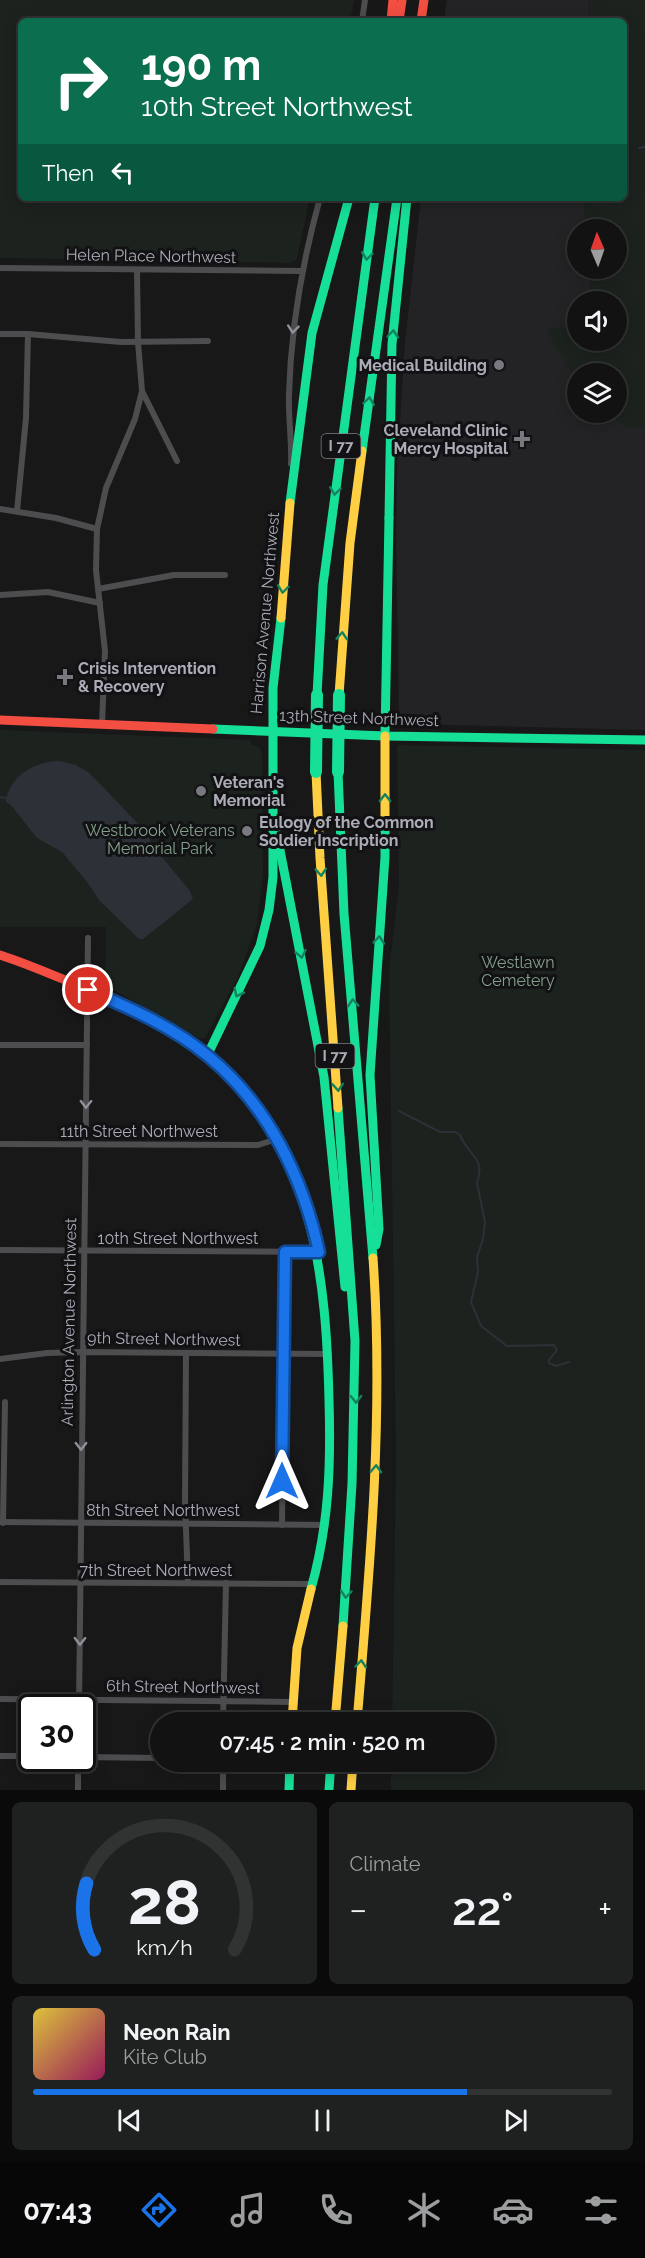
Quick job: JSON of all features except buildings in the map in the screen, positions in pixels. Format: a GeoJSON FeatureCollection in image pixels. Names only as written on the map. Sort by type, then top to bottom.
{"type":"FeatureCollection","features":[{"type":"Feature","properties":{"kind":"main road"},"geometry":{"type":"LineString","coordinates":[[390,18],[393,0]]}},
{"type":"Feature","properties":{"kind":"main road"},"geometry":{"type":"LineString","coordinates":[[399,18],[402,0]]}},
{"type":"Feature","properties":{"kind":"main road"},"geometry":{"type":"LineString","coordinates":[[421,18],[424,0]]}},
{"type":"Feature","properties":{"kind":"main road"},"geometry":{"type":"LineString","coordinates":[[290,503],[296,478],[303,391],[313,329],[348,201]]}},
{"type":"Feature","properties":{"kind":"main road","name":"I 77"},"geometry":{"type":"LineString","coordinates":[[336,1712],[353,1495],[356,1413],[355,1341],[320,858],[316,772],[317,695],[323,585],[375,201]]}},
{"type":"Feature","properties":{"kind":"main road","name":"I 77"},"geometry":{"type":"LineString","coordinates":[[358,1712],[376,1475],[377,1378],[373,1270],[343,871],[339,695],[350,543],[397,201]]}},
{"type":"Feature","properties":{"kind":"main road"},"geometry":{"type":"LineString","coordinates":[[373,1270],[379,1229],[370,1075],[385,856],[392,344],[407,201]]}},
{"type":"Feature","properties":{"kind":"main road","name":"Harrison Avenue Northwest"},"geometry":{"type":"LineString","coordinates":[[207,1056],[249,970],[265,928],[273,877],[274,661],[287,558],[290,503]]}},
{"type":"Feature","properties":{"kind":"main road","name":"13th Street Northwest"},"geometry":{"type":"LineString","coordinates":[[0,720],[386,736],[645,740]]}},
{"type":"Feature","properties":{"kind":"main road"},"geometry":{"type":"LineString","coordinates":[[273,814],[317,1036],[330,1136],[342,1268],[355,1341]]}},
{"type":"Feature","properties":{"kind":"main road"},"geometry":{"type":"LineString","coordinates":[[0,955],[88,990],[175,1033],[222,1069],[252,1103],[287,1156],[304,1200],[319,1252],[329,1354],[330,1455],[325,1525],[298,1642],[292,1712]]}},
{"type":"Feature","properties":{"kind":"main road"},"geometry":{"type":"LineString","coordinates":[[289,1790],[290,1772]]}},
{"type":"Feature","properties":{"kind":"main road"},"geometry":{"type":"LineString","coordinates":[[328,1789],[330,1772]]}},
{"type":"Feature","properties":{"kind":"main road"},"geometry":{"type":"LineString","coordinates":[[351,1790],[352,1772]]}},
{"type":"Feature","properties":{"kind":"street"},"geometry":{"type":"LineString","coordinates":[[362,18],[365,0]]}},
{"type":"Feature","properties":{"kind":"street","name":"Harrison Avenue Northwest"},"geometry":{"type":"LineString","coordinates":[[290,503],[290,368],[293,329],[302,271],[319,201]]}},
{"type":"Feature","properties":{"kind":"street","name":"Helen Place Northwest"},"geometry":{"type":"LineString","coordinates":[[0,268],[302,271]]}},
{"type":"Feature","properties":{"kind":"street"},"geometry":{"type":"LineString","coordinates":[[102,724],[105,651],[95,552],[97,529],[108,481],[135,419],[142,391],[138,342],[138,270]]}},
{"type":"Feature","properties":{"kind":"street"},"geometry":{"type":"LineString","coordinates":[[0,334],[138,342],[208,341]]}},
{"type":"Feature","properties":{"kind":"street"},"geometry":{"type":"LineString","coordinates":[[16,511],[26,418],[28,334]]}},
{"type":"Feature","properties":{"kind":"street"},"geometry":{"type":"LineString","coordinates":[[142,391],[177,461]]}},
{"type":"Feature","properties":{"kind":"street"},"geometry":{"type":"LineString","coordinates":[[0,509],[97,529]]}},
{"type":"Feature","properties":{"kind":"street"},"geometry":{"type":"LineString","coordinates":[[98,589],[174,575],[225,575]]}},
{"type":"Feature","properties":{"kind":"street"},"geometry":{"type":"LineString","coordinates":[[0,595],[48,592],[100,603]]}},
{"type":"Feature","properties":{"kind":"street","name":"Arlington Avenue Northwest"},"geometry":{"type":"LineString","coordinates":[[79,1694],[88,938]]}},
{"type":"Feature","properties":{"kind":"street"},"geometry":{"type":"LineString","coordinates":[[0,1045],[87,1046]]}},
{"type":"Feature","properties":{"kind":"street","name":"11th Street Northwest"},"geometry":{"type":"LineString","coordinates":[[0,1144],[258,1145],[277,1139]]}},
{"type":"Feature","properties":{"kind":"street","name":"10th Street Northwest"},"geometry":{"type":"LineString","coordinates":[[0,1250],[319,1252]]}},
{"type":"Feature","properties":{"kind":"street"},"geometry":{"type":"LineString","coordinates":[[282,1525],[285,1252]]}},
{"type":"Feature","properties":{"kind":"street","name":"9th Street Northwest"},"geometry":{"type":"LineString","coordinates":[[0,1359],[48,1353],[82,1352],[329,1354]]}},
{"type":"Feature","properties":{"kind":"street"},"geometry":{"type":"LineString","coordinates":[[186,1353],[188,1583]]}},
{"type":"Feature","properties":{"kind":"street"},"geometry":{"type":"LineString","coordinates":[[2,1522],[5,1402]]}},
{"type":"Feature","properties":{"kind":"street","name":"8th Street Northwest"},"geometry":{"type":"LineString","coordinates":[[2,1522],[325,1525]]}},
{"type":"Feature","properties":{"kind":"street","name":"7th Street Northwest"},"geometry":{"type":"LineString","coordinates":[[0,1582],[312,1584]]}},
{"type":"Feature","properties":{"kind":"street"},"geometry":{"type":"LineString","coordinates":[[223,1712],[226,1583]]}},
{"type":"Feature","properties":{"kind":"street","name":"6th Street Northwest"},"geometry":{"type":"LineString","coordinates":[[0,1699],[18,1700]]}},
{"type":"Feature","properties":{"kind":"street","name":"6th Street Northwest"},"geometry":{"type":"LineString","coordinates":[[96,1703],[293,1702]]}},
{"type":"Feature","properties":{"kind":"street"},"geometry":{"type":"LineString","coordinates":[[0,1756],[18,1756]]}},
{"type":"Feature","properties":{"kind":"street"},"geometry":{"type":"LineString","coordinates":[[96,1758],[150,1758]]}},
{"type":"Feature","properties":{"kind":"street"},"geometry":{"type":"LineString","coordinates":[[78,1790],[79,1772]]}},
{"type":"Feature","properties":{"kind":"street"},"geometry":{"type":"LineString","coordinates":[[223,1772],[223,1790]]}},
{"type":"Feature","properties":{"kind":"shaded area"},"geometry":{"type":"Polygon","coordinates":[[[447,0],[589,0],[590,18],[444,18],[447,0]]]}},
{"type":"Feature","properties":{"kind":"shaded area","name":"Cleveland Clinic Mercy Hospital"},"geometry":{"type":"Polygon","coordinates":[[[421,201],[584,201],[585,219],[567,219],[567,279],[590,279],[591,291],[567,291],[567,351],[601,351],[626,363],[567,363],[567,423],[627,423],[627,363],[645,372],[645,730],[410,724],[399,713],[397,467],[405,342],[421,201]]]}},
{"type":"Feature","properties":{"kind":"shaded area"},"geometry":{"type":"Polygon","coordinates":[[[60,761],[76,765],[88,772],[141,827],[190,891],[193,899],[143,939],[139,939],[99,900],[62,852],[37,838],[11,805],[6,802],[12,785],[25,772],[41,764],[60,761]]]}},
{"type":"Feature","properties":{"kind":"green space"},"geometry":{"type":"Polygon","coordinates":[[[0,0],[354,0],[351,18],[18,18],[18,201],[309,201],[297,259],[291,263],[0,258],[0,0]]]}},
{"type":"Feature","properties":{"kind":"green space"},"geometry":{"type":"Polygon","coordinates":[[[589,0],[645,0],[645,427],[633,428],[620,423],[627,423],[627,363],[567,363],[567,366],[556,350],[547,329],[567,326],[567,351],[627,351],[627,291],[591,291],[590,279],[627,279],[627,219],[585,219],[584,201],[627,201],[627,18],[590,18],[589,0]]]}},
{"type":"Feature","properties":{"kind":"green space","name":"Westbrook Veterans Memorial Park"},"geometry":{"type":"Polygon","coordinates":[[[0,730],[251,740],[251,744],[260,748],[262,753],[263,876],[257,924],[239,975],[205,1038],[199,1038],[105,985],[106,927],[0,927],[0,730]]]}},
{"type":"Feature","properties":{"kind":"green space","name":"Westlawn Cemetery"},"geometry":{"type":"Polygon","coordinates":[[[397,745],[645,750],[645,1790],[391,1790],[391,1772],[495,1772],[495,1712],[392,1712],[396,1463],[389,970],[399,887],[397,745]]]}},
{"type":"Feature","properties":{"kind":"waterway"},"geometry":{"type":"LineString","coordinates":[[639,148],[645,147]]}},
{"type":"Feature","properties":{"kind":"waterway"},"geometry":{"type":"LineString","coordinates":[[0,797],[6,798]]}},
{"type":"Feature","properties":{"kind":"waterway"},"geometry":{"type":"LineString","coordinates":[[399,1111],[440,1132],[455,1132],[460,1135],[478,1162],[477,1183],[485,1222],[483,1239],[477,1257],[478,1272],[471,1302],[481,1326],[507,1346],[554,1345],[557,1350],[549,1363],[556,1366],[569,1362]]}},
{"type":"Feature","properties":{"kind":"traffic: fast"},"geometry":{"type":"LineString","coordinates":[[290,503],[312,333],[348,201]]}},
{"type":"Feature","properties":{"kind":"traffic: fast"},"geometry":{"type":"LineString","coordinates":[[317,695],[323,585],[375,201]]}},
{"type":"Feature","properties":{"kind":"traffic: fast"},"geometry":{"type":"LineString","coordinates":[[362,451],[397,201]]}},
{"type":"Feature","properties":{"kind":"traffic: fast"},"geometry":{"type":"LineString","coordinates":[[389,518],[392,344],[407,201]]}},
{"type":"Feature","properties":{"kind":"traffic: fast"},"geometry":{"type":"LineString","coordinates":[[385,736],[389,518]]}},
{"type":"Feature","properties":{"kind":"traffic: fast"},"geometry":{"type":"LineString","coordinates":[[207,1056],[260,946],[269,910],[273,877],[273,688],[281,618]]}},
{"type":"Feature","properties":{"kind":"traffic: fast"},"geometry":{"type":"LineString","coordinates":[[316,772],[317,695]]}},
{"type":"Feature","properties":{"kind":"traffic: fast"},"geometry":{"type":"LineString","coordinates":[[338,772],[339,695]]}},
{"type":"Feature","properties":{"kind":"traffic: fast"},"geometry":{"type":"LineString","coordinates":[[213,729],[385,736],[645,740]]}},
{"type":"Feature","properties":{"kind":"traffic: fast"},"geometry":{"type":"LineString","coordinates":[[338,772],[344,914],[373,1258]]}},
{"type":"Feature","properties":{"kind":"traffic: fast"},"geometry":{"type":"LineString","coordinates":[[273,814],[324,1077],[345,1287]]}},
{"type":"Feature","properties":{"kind":"traffic: fast"},"geometry":{"type":"LineString","coordinates":[[376,1245],[379,1229],[370,1075],[385,857],[385,825]]}},
{"type":"Feature","properties":{"kind":"traffic: fast"},"geometry":{"type":"LineString","coordinates":[[227,1074],[257,1110],[280,1147],[297,1186],[310,1226],[319,1268],[327,1355],[330,1448],[328,1495],[322,1542],[311,1589]]}},
{"type":"Feature","properties":{"kind":"traffic: fast"},"geometry":{"type":"LineString","coordinates":[[338,1108],[355,1341],[352,1484],[343,1626]]}},
{"type":"Feature","properties":{"kind":"traffic: fast"},"geometry":{"type":"LineString","coordinates":[[289,1790],[290,1772]]}},
{"type":"Feature","properties":{"kind":"traffic: fast"},"geometry":{"type":"LineString","coordinates":[[329,1790],[330,1772]]}},
{"type":"Feature","properties":{"kind":"traffic: slow"},"geometry":{"type":"LineString","coordinates":[[339,695],[350,543],[362,451]]}},
{"type":"Feature","properties":{"kind":"traffic: slow"},"geometry":{"type":"LineString","coordinates":[[281,618],[290,503]]}},
{"type":"Feature","properties":{"kind":"traffic: slow"},"geometry":{"type":"LineString","coordinates":[[385,736],[385,825]]}},
{"type":"Feature","properties":{"kind":"traffic: slow"},"geometry":{"type":"LineString","coordinates":[[316,772],[338,1108]]}},
{"type":"Feature","properties":{"kind":"traffic: slow"},"geometry":{"type":"LineString","coordinates":[[358,1712],[371,1548],[376,1432],[376,1316],[373,1258]]}},
{"type":"Feature","properties":{"kind":"traffic: slow"},"geometry":{"type":"LineString","coordinates":[[293,1712],[297,1648],[311,1589]]}},
{"type":"Feature","properties":{"kind":"traffic: slow"},"geometry":{"type":"LineString","coordinates":[[336,1712],[343,1626]]}},
{"type":"Feature","properties":{"kind":"traffic: slow"},"geometry":{"type":"LineString","coordinates":[[351,1790],[352,1772]]}},
{"type":"Feature","properties":{"kind":"traffic: jam"},"geometry":{"type":"LineString","coordinates":[[391,18],[393,0]]}},
{"type":"Feature","properties":{"kind":"traffic: jam"},"geometry":{"type":"LineString","coordinates":[[399,18],[402,0]]}},
{"type":"Feature","properties":{"kind":"traffic: jam"},"geometry":{"type":"LineString","coordinates":[[421,18],[424,0]]}},
{"type":"Feature","properties":{"kind":"traffic: jam"},"geometry":{"type":"LineString","coordinates":[[0,720],[213,729]]}},
{"type":"Feature","properties":{"kind":"traffic: jam"},"geometry":{"type":"LineString","coordinates":[[0,955],[82,987],[140,1014],[194,1046],[227,1074]]}},
{"type":"Feature","properties":{"kind":"place","name":"Medical Building"},"geometry":{"type":"Point","coordinates":[499,365]}},
{"type":"Feature","properties":{"kind":"place","name":"Cleveland Clinic Mercy Hospital"},"geometry":{"type":"Point","coordinates":[522,439]}},
{"type":"Feature","properties":{"kind":"place","name":"Crisis Intervention & Recovery"},"geometry":{"type":"Point","coordinates":[65,677]}},
{"type":"Feature","properties":{"kind":"place","name":"Veteran's Memorial"},"geometry":{"type":"Point","coordinates":[201,791]}},
{"type":"Feature","properties":{"kind":"place","name":"Eulogy of the Common Soldier Inscription"},"geometry":{"type":"Point","coordinates":[247,831]}},
{"type":"Feature","properties":{"kind":"route"},"geometry":{"type":"LineString","coordinates":[[88,990],[175,1033],[207,1056],[236,1083],[252,1103],[287,1156],[310,1218],[319,1252],[285,1252],[282,1481]]}}]}
